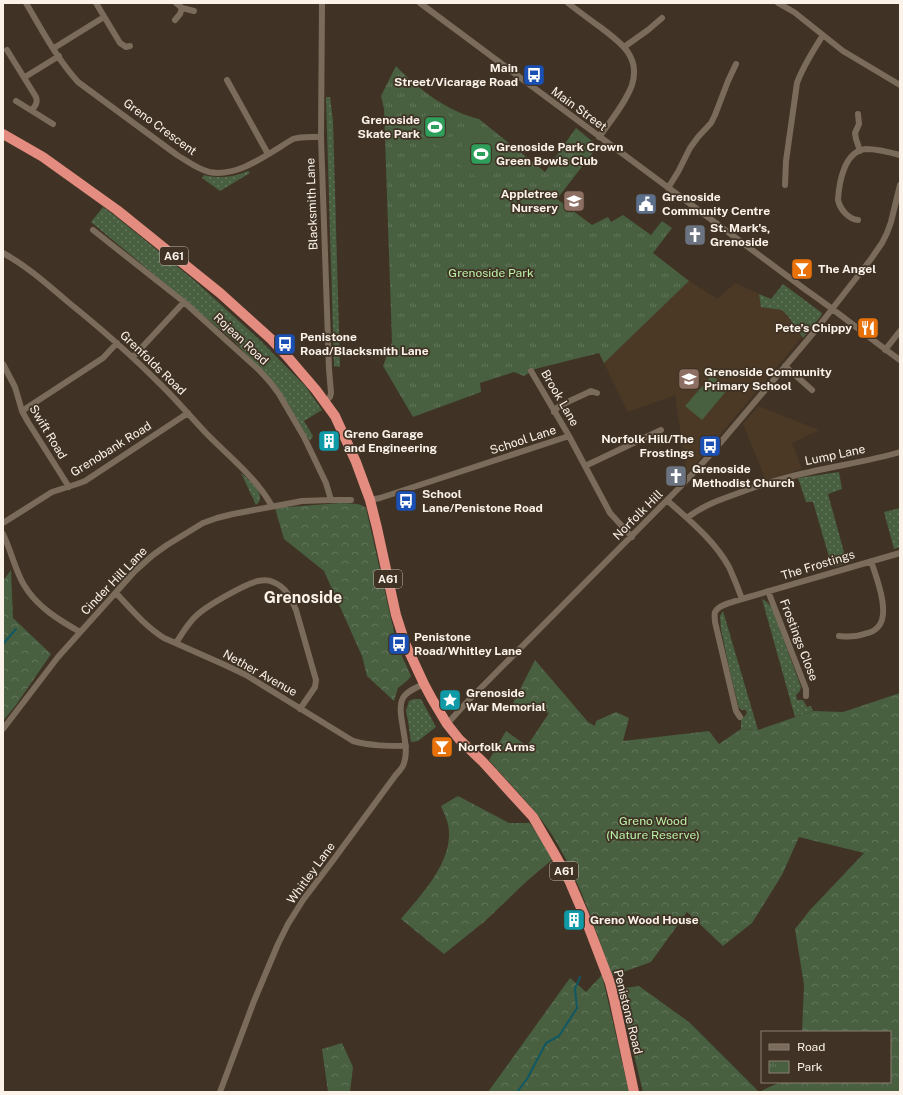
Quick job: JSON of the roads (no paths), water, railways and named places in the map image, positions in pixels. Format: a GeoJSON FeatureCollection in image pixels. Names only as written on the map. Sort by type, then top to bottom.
{"type":"FeatureCollection","features":[{"type":"Feature","properties":{"kind":"highway","name":"A61"},"geometry":{"type":"LineString","coordinates":[[3,134],[43,157],[113,207],[220,293],[266,334],[302,373],[325,402],[335,416],[356,462],[370,500],[396,615],[405,643],[424,684],[447,724]]}},
{"type":"Feature","properties":{"kind":"highway","name":"Penistone Road"},"geometry":{"type":"LineString","coordinates":[[447,724],[459,739],[501,782],[532,817],[554,852],[569,880],[610,984],[634,1092]]}},
{"type":"Feature","properties":{"kind":"street","name":"Greno Crescent"},"geometry":{"type":"LineString","coordinates":[[26,3],[59,56],[78,82],[177,154],[196,166],[210,172],[228,172],[245,167],[293,139],[299,137],[321,137]]}},
{"type":"Feature","properties":{"kind":"street"},"geometry":{"type":"LineString","coordinates":[[96,3],[120,43],[126,47],[130,46]]}},
{"type":"Feature","properties":{"kind":"street"},"geometry":{"type":"LineString","coordinates":[[176,3],[182,8],[194,11]]}},
{"type":"Feature","properties":{"kind":"street","name":"Blacksmith Lane"},"geometry":{"type":"LineString","coordinates":[[322,3],[321,137],[329,369],[332,393],[330,398],[325,402]]}},
{"type":"Feature","properties":{"kind":"street","name":"Main Street"},"geometry":{"type":"LineString","coordinates":[[420,3],[900,360]]}},
{"type":"Feature","properties":{"kind":"street"},"geometry":{"type":"LineString","coordinates":[[568,3],[624,46],[632,58],[634,66],[634,76],[631,86],[614,116],[599,137]]}},
{"type":"Feature","properties":{"kind":"street"},"geometry":{"type":"LineString","coordinates":[[778,3],[794,12],[843,51],[900,85]]}},
{"type":"Feature","properties":{"kind":"street"},"geometry":{"type":"LineString","coordinates":[[174,20],[180,14],[182,8]]}},
{"type":"Feature","properties":{"kind":"street"},"geometry":{"type":"LineString","coordinates":[[54,48],[104,17]]}},
{"type":"Feature","properties":{"kind":"street"},"geometry":{"type":"LineString","coordinates":[[624,46],[648,30],[662,18]]}},
{"type":"Feature","properties":{"kind":"street"},"geometry":{"type":"LineString","coordinates":[[785,185],[786,161],[797,83],[807,60],[823,35]]}},
{"type":"Feature","properties":{"kind":"street"},"geometry":{"type":"LineString","coordinates":[[8,50],[36,97],[37,101],[32,110]]}},
{"type":"Feature","properties":{"kind":"street"},"geometry":{"type":"LineString","coordinates":[[25,77],[59,56]]}},
{"type":"Feature","properties":{"kind":"street"},"geometry":{"type":"LineString","coordinates":[[668,188],[690,148],[711,123],[736,64]]}},
{"type":"Feature","properties":{"kind":"street"},"geometry":{"type":"LineString","coordinates":[[227,80],[268,154]]}},
{"type":"Feature","properties":{"kind":"street"},"geometry":{"type":"LineString","coordinates":[[16,101],[53,124]]}},
{"type":"Feature","properties":{"kind":"street"},"geometry":{"type":"LineString","coordinates":[[858,114],[859,124],[855,133],[860,151]]}},
{"type":"Feature","properties":{"kind":"street"},"geometry":{"type":"LineString","coordinates":[[858,220],[850,217],[839,205],[838,200],[843,171],[846,164],[860,151],[866,149],[900,155]]}},
{"type":"Feature","properties":{"kind":"street","name":"Norfolk Hill"},"geometry":{"type":"LineString","coordinates":[[447,724],[592,575],[668,501],[710,455],[815,331],[882,243],[891,222],[900,185]]}},
{"type":"Feature","properties":{"kind":"street","name":"Rojean Road"},"geometry":{"type":"LineString","coordinates":[[93,230],[184,302],[259,370],[279,394],[313,455],[326,483],[331,500]]}},
{"type":"Feature","properties":{"kind":"street","name":"Grenfolds Road"},"geometry":{"type":"LineString","coordinates":[[3,252],[34,273],[133,358],[172,396],[205,433],[240,465],[259,486],[272,506]]}},
{"type":"Feature","properties":{"kind":"street"},"geometry":{"type":"LineString","coordinates":[[133,358],[184,302]]}},
{"type":"Feature","properties":{"kind":"street"},"geometry":{"type":"LineString","coordinates":[[885,350],[900,331]]}},
{"type":"Feature","properties":{"kind":"street"},"geometry":{"type":"LineString","coordinates":[[22,411],[103,358],[117,343]]}},
{"type":"Feature","properties":{"kind":"street","name":"Swift Road"},"geometry":{"type":"LineString","coordinates":[[3,364],[15,387],[22,411],[69,487]]}},
{"type":"Feature","properties":{"kind":"street"},"geometry":{"type":"LineString","coordinates":[[785,366],[812,390]]}},
{"type":"Feature","properties":{"kind":"street","name":"Brook Lane"},"geometry":{"type":"LineString","coordinates":[[531,371],[569,436]]}},
{"type":"Feature","properties":{"kind":"street"},"geometry":{"type":"LineString","coordinates":[[554,412],[561,405],[591,391],[597,393]]}},
{"type":"Feature","properties":{"kind":"street","name":"Grenobank Road"},"geometry":{"type":"LineString","coordinates":[[3,523],[52,492],[85,481],[188,414]]}},
{"type":"Feature","properties":{"kind":"street"},"geometry":{"type":"LineString","coordinates":[[585,466],[661,430]]}},
{"type":"Feature","properties":{"kind":"street","name":"School Lane"},"geometry":{"type":"LineString","coordinates":[[370,500],[569,436],[610,513],[632,536]]}},
{"type":"Feature","properties":{"kind":"street","name":"Lump Lane"},"geometry":{"type":"LineString","coordinates":[[687,518],[695,511],[705,506],[754,487],[810,471],[900,452]]}},
{"type":"Feature","properties":{"kind":"street","name":"Cinder Hill Lane"},"geometry":{"type":"LineString","coordinates":[[3,729],[58,657],[80,632],[135,572],[153,555],[167,545],[190,531],[217,518],[302,501],[351,500]]}},
{"type":"Feature","properties":{"kind":"street"},"geometry":{"type":"LineString","coordinates":[[668,501],[687,518],[721,554],[728,566],[742,599]]}},
{"type":"Feature","properties":{"kind":"street"},"geometry":{"type":"LineString","coordinates":[[3,534],[20,577],[28,590],[49,612],[80,632]]}},
{"type":"Feature","properties":{"kind":"street","name":"The Frostings"},"geometry":{"type":"LineString","coordinates":[[740,717],[736,711],[715,622],[716,611],[723,605],[742,599],[900,553]]}},
{"type":"Feature","properties":{"kind":"street"},"geometry":{"type":"LineString","coordinates":[[839,636],[857,637],[875,630],[881,624],[883,606],[882,596],[871,561]]}},
{"type":"Feature","properties":{"kind":"street"},"geometry":{"type":"LineString","coordinates":[[176,643],[193,619],[208,607],[248,585],[258,581],[272,581],[284,588],[296,610],[316,680],[315,686],[300,709]]}},
{"type":"Feature","properties":{"kind":"street","name":"Frostings Close"},"geometry":{"type":"LineString","coordinates":[[768,591],[806,689],[806,696]]}},
{"type":"Feature","properties":{"kind":"street","name":"Nether Avenue"},"geometry":{"type":"LineString","coordinates":[[116,593],[147,626],[156,633],[246,675],[353,741],[362,744],[406,746]]}},
{"type":"Feature","properties":{"kind":"street","name":"Whitley Lane"},"geometry":{"type":"LineString","coordinates":[[220,1092],[254,1000],[288,924],[303,900],[402,767],[405,759],[406,746],[401,712],[403,697],[407,693],[424,684]]}},
{"type":"Feature","properties":{"kind":"waterway"},"geometry":{"type":"LineString","coordinates":[[3,644],[16,629]]}},
{"type":"Feature","properties":{"kind":"waterway"},"geometry":{"type":"LineString","coordinates":[[517,1092],[527,1079],[546,1043],[559,1036],[577,1008],[575,989],[580,977]]}},
{"type":"Feature","properties":{"kind":"place","name":"Main Street/Vicarage Road"},"geometry":{"type":"Point","coordinates":[534,75]}},
{"type":"Feature","properties":{"kind":"place","name":"Grenoside Skate Park"},"geometry":{"type":"Point","coordinates":[435,127]}},
{"type":"Feature","properties":{"kind":"place","name":"Grenoside Park Crown Green Bowls Club"},"geometry":{"type":"Point","coordinates":[481,154]}},
{"type":"Feature","properties":{"kind":"place","name":"Appletree Nursery"},"geometry":{"type":"Point","coordinates":[574,201]}},
{"type":"Feature","properties":{"kind":"place","name":"Grenoside Community Centre"},"geometry":{"type":"Point","coordinates":[646,204]}},
{"type":"Feature","properties":{"kind":"place","name":"St. Mark's, Grenoside"},"geometry":{"type":"Point","coordinates":[695,235]}},
{"type":"Feature","properties":{"kind":"place","name":"The Angel"},"geometry":{"type":"Point","coordinates":[802,269]}},
{"type":"Feature","properties":{"kind":"place","name":"Pete’s Chippy"},"geometry":{"type":"Point","coordinates":[868,328]}},
{"type":"Feature","properties":{"kind":"place","name":"Penistone Road/Blacksmith Lane"},"geometry":{"type":"Point","coordinates":[285,344]}},
{"type":"Feature","properties":{"kind":"place","name":"Grenoside Community Primary School"},"geometry":{"type":"Point","coordinates":[689,379]}},
{"type":"Feature","properties":{"kind":"place","name":"Greno Garage and Engineering"},"geometry":{"type":"Point","coordinates":[329,441]}},
{"type":"Feature","properties":{"kind":"place","name":"Norfolk Hill/The Frostings"},"geometry":{"type":"Point","coordinates":[710,446]}},
{"type":"Feature","properties":{"kind":"place","name":"Grenoside Methodist Church"},"geometry":{"type":"Point","coordinates":[676,476]}},
{"type":"Feature","properties":{"kind":"place","name":"School Lane/Penistone Road"},"geometry":{"type":"Point","coordinates":[406,501]}},
{"type":"Feature","properties":{"kind":"place","name":"Penistone Road/Whitley Lane"},"geometry":{"type":"Point","coordinates":[399,644]}},
{"type":"Feature","properties":{"kind":"place","name":"Grenoside War Memorial"},"geometry":{"type":"Point","coordinates":[450,700]}},
{"type":"Feature","properties":{"kind":"place","name":"Norfolk Arms"},"geometry":{"type":"Point","coordinates":[442,747]}},
{"type":"Feature","properties":{"kind":"place","name":"Greno Wood House"},"geometry":{"type":"Point","coordinates":[574,920]}},
{"type":"Feature","properties":{"kind":"district","name":"Grenoside"},"geometry":{"type":"Point","coordinates":[303,597]}},
{"type":"Feature","properties":{"kind":"park label","name":"Grenoside Park"},"geometry":{"type":"Point","coordinates":[491,273]}},
{"type":"Feature","properties":{"kind":"park label","name":"Greno Wood (Nature Reserve)"},"geometry":{"type":"Point","coordinates":[653,828]}}]}
